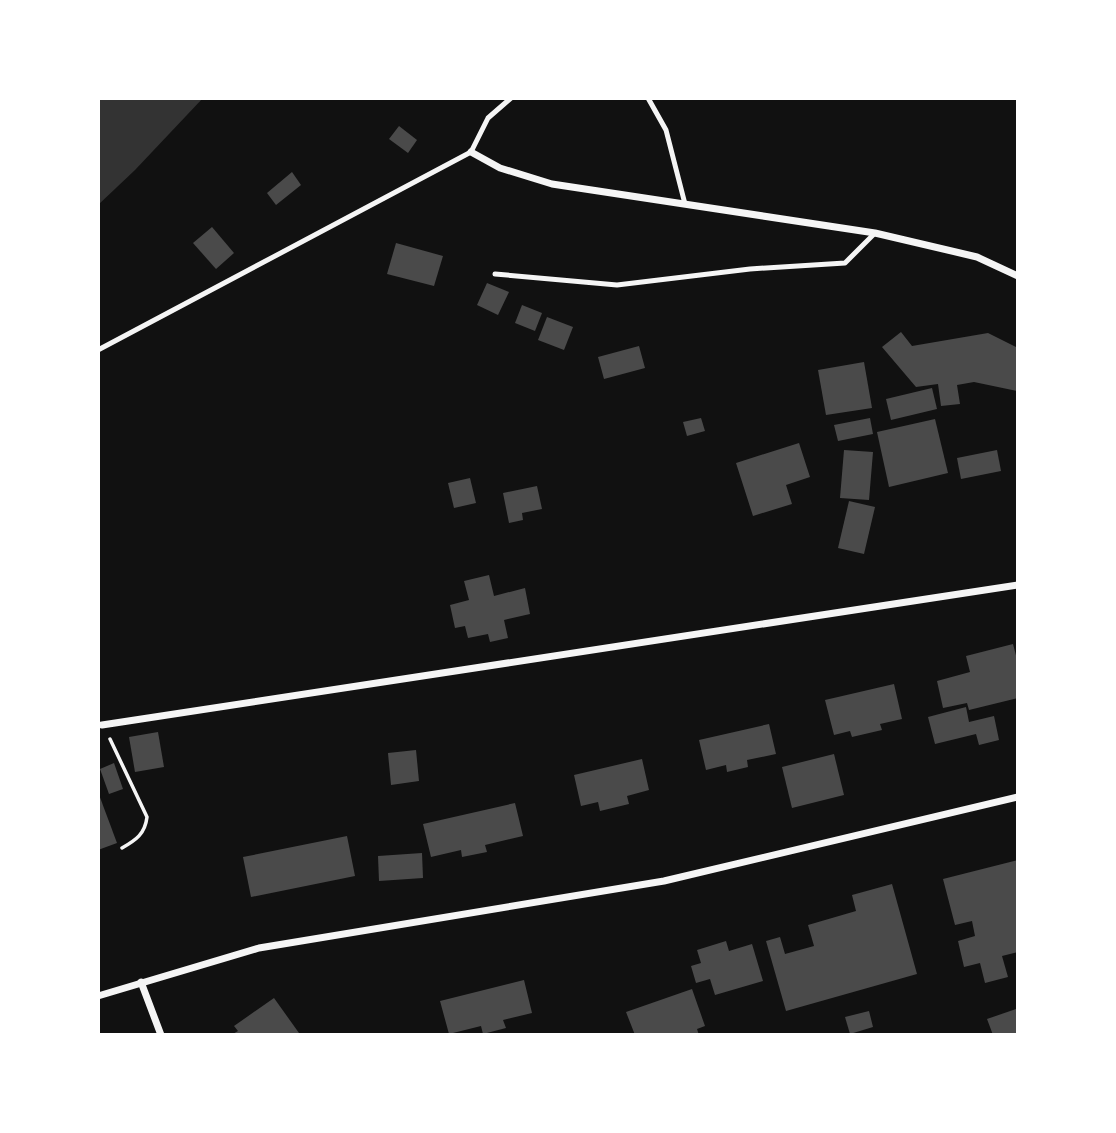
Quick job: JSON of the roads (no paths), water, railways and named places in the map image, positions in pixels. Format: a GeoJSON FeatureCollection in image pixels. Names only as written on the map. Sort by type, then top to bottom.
{"type":"FeatureCollection","features":[{"type":"Feature","properties":{"kind":"street"},"geometry":{"type":"LineString","coordinates":[[471,152],[500,168],[552,184],[875,233],[977,257],[1018,276]]}},
{"type":"Feature","properties":{"kind":"street"},"geometry":{"type":"LineString","coordinates":[[102,724],[1018,585]]}},
{"type":"Feature","properties":{"kind":"street"},"geometry":{"type":"LineString","coordinates":[[98,996],[260,948],[664,881],[1018,797]]}},
{"type":"Feature","properties":{"kind":"street"},"geometry":{"type":"LineString","coordinates":[[141,982],[161,1035]]}},
{"type":"Feature","properties":{"kind":"lane"},"geometry":{"type":"LineString","coordinates":[[98,350],[471,152],[488,118],[512,98]]}},
{"type":"Feature","properties":{"kind":"lane"},"geometry":{"type":"LineString","coordinates":[[648,98],[666,130],[685,204]]}},
{"type":"Feature","properties":{"kind":"lane"},"geometry":{"type":"LineString","coordinates":[[495,274],[617,285],[750,268],[845,263],[875,233]]}}]}
